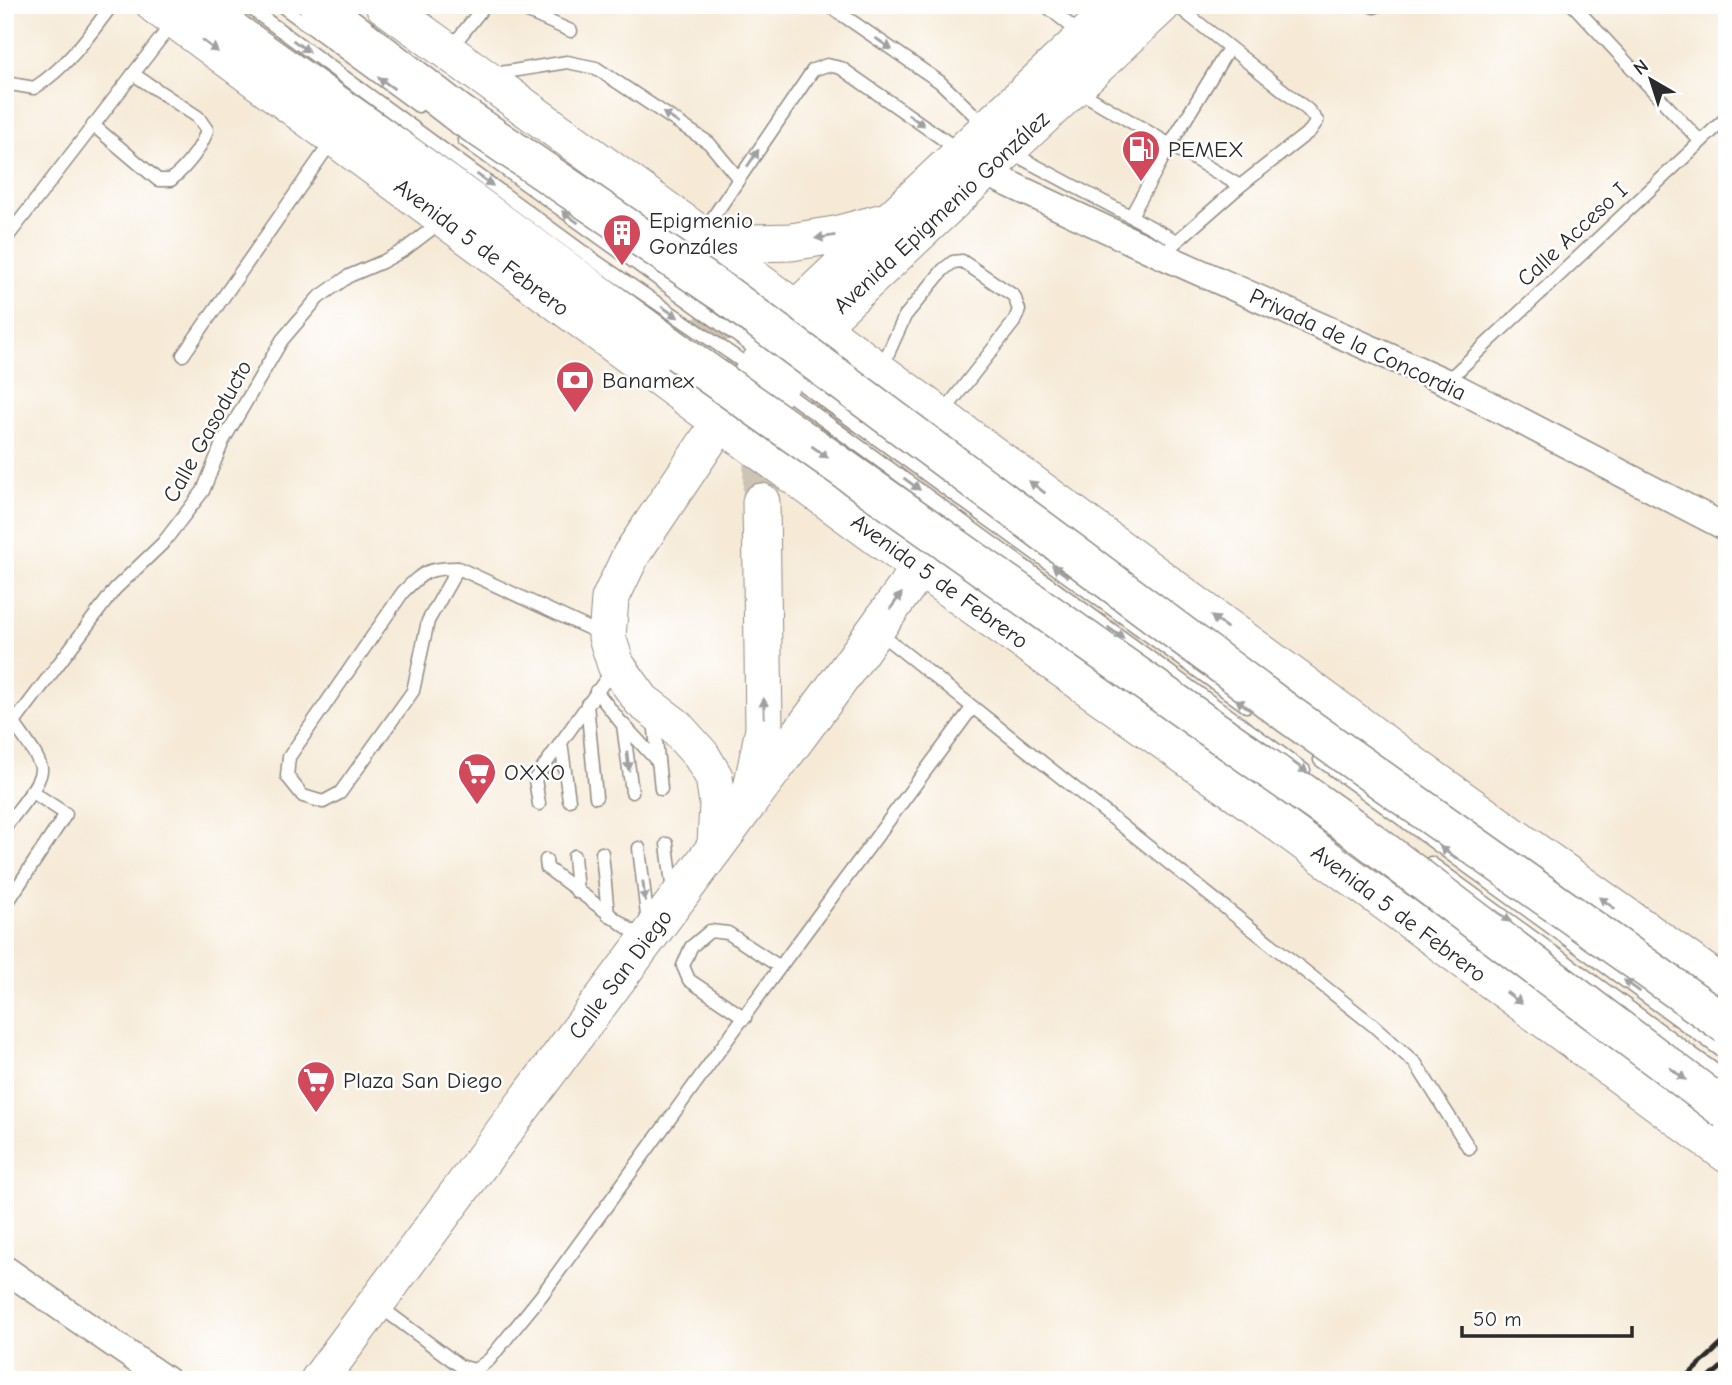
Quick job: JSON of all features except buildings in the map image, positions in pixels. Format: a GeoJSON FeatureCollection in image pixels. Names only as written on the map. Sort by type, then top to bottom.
{"type":"FeatureCollection","features":[{"type":"Feature","properties":{"kind":"highway"},"geometry":{"type":"LineString","coordinates":[[318,5],[449,122],[726,295],[1291,716],[1727,1025]]}},
{"type":"Feature","properties":{"kind":"highway","name":"Avenida 5 de Febrero"},"geometry":{"type":"LineString","coordinates":[[175,10],[411,158],[678,352],[1357,831],[1727,1111]]}},
{"type":"Feature","properties":{"kind":"main road"},"geometry":{"type":"LineString","coordinates":[[353,5],[593,181]]}},
{"type":"Feature","properties":{"kind":"main road"},"geometry":{"type":"LineString","coordinates":[[384,5],[707,240],[752,277],[1412,764],[1727,988]]}},
{"type":"Feature","properties":{"kind":"main road","name":"Avenida Epigmenio González"},"geometry":{"type":"LineString","coordinates":[[606,664],[610,599],[631,555],[681,480],[731,430],[808,317],[985,151],[1085,37],[1118,5]]}},
{"type":"Feature","properties":{"kind":"main road"},"geometry":{"type":"LineString","coordinates":[[707,240],[791,242],[895,229],[1142,5]]}},
{"type":"Feature","properties":{"kind":"main road","name":"Avenida Epigmenio González"},"geometry":{"type":"LineString","coordinates":[[841,287],[895,229],[985,151],[1073,88],[1162,5]]}},
{"type":"Feature","properties":{"kind":"main road","name":"Avenida 5 de Febrero"},"geometry":{"type":"LineString","coordinates":[[175,10],[334,138],[920,568],[1243,797],[1727,1154]]}},
{"type":"Feature","properties":{"kind":"main road"},"geometry":{"type":"LineString","coordinates":[[750,799],[764,729],[761,502]]}},
{"type":"Feature","properties":{"kind":"main road"},"geometry":{"type":"LineString","coordinates":[[891,525],[1084,670],[1243,797]]}},
{"type":"Feature","properties":{"kind":"main road","name":"Calle San Diego"},"geometry":{"type":"LineString","coordinates":[[319,1380],[920,568]]}},
{"type":"Feature","properties":{"kind":"main road"},"geometry":{"type":"LineString","coordinates":[[606,664],[642,701],[638,717],[674,725],[701,755],[715,777],[718,803],[716,844]]}},
{"type":"Feature","properties":{"kind":"street","name":"Privada de la Concordia"},"geometry":{"type":"LineString","coordinates":[[985,151],[1169,248],[1446,382],[1727,528]]}},
{"type":"Feature","properties":{"kind":"street"},"geometry":{"type":"LineString","coordinates":[[5,1269],[166,1380]]}},
{"type":"Feature","properties":{"kind":"lane"},"geometry":{"type":"LineString","coordinates":[[5,80],[11,84],[34,88],[53,75],[81,47],[112,5]]}},
{"type":"Feature","properties":{"kind":"lane"},"geometry":{"type":"LineString","coordinates":[[246,5],[597,262],[771,371],[1251,710]]}},
{"type":"Feature","properties":{"kind":"lane"},"geometry":{"type":"LineString","coordinates":[[280,5],[449,122],[771,371],[1320,782]]}},
{"type":"Feature","properties":{"kind":"lane"},"geometry":{"type":"LineString","coordinates":[[448,52],[485,5]]}},
{"type":"Feature","properties":{"kind":"lane"},"geometry":{"type":"LineString","coordinates":[[512,5],[571,31]]}},
{"type":"Feature","properties":{"kind":"lane"},"geometry":{"type":"LineString","coordinates":[[828,5],[940,82],[985,151]]}},
{"type":"Feature","properties":{"kind":"lane"},"geometry":{"type":"LineString","coordinates":[[1045,5],[1085,37]]}},
{"type":"Feature","properties":{"kind":"lane"},"geometry":{"type":"LineString","coordinates":[[707,240],[739,179],[813,70],[827,65],[841,68],[985,151],[1131,216],[1169,248],[1240,186],[1310,131],[1317,121],[1176,5]]}},
{"type":"Feature","properties":{"kind":"lane"},"geometry":{"type":"LineString","coordinates":[[1370,5],[1379,5]]}},
{"type":"Feature","properties":{"kind":"lane"},"geometry":{"type":"LineString","coordinates":[[1573,5],[1700,141]]}},
{"type":"Feature","properties":{"kind":"lane"},"geometry":{"type":"LineString","coordinates":[[5,240],[132,74],[175,10]]}},
{"type":"Feature","properties":{"kind":"lane"},"geometry":{"type":"LineString","coordinates":[[1131,216],[1229,48]]}},
{"type":"Feature","properties":{"kind":"lane"},"geometry":{"type":"LineString","coordinates":[[481,76],[567,62],[596,68],[709,143],[739,179]]}},
{"type":"Feature","properties":{"kind":"lane"},"geometry":{"type":"LineString","coordinates":[[93,125],[158,180],[171,180],[189,161],[204,141],[207,130],[198,117],[132,74]]}},
{"type":"Feature","properties":{"kind":"lane"},"geometry":{"type":"LineString","coordinates":[[1073,88],[1240,186]]}},
{"type":"Feature","properties":{"kind":"lane","name":"Calle Acceso I"},"geometry":{"type":"LineString","coordinates":[[1446,382],[1727,117]]}},
{"type":"Feature","properties":{"kind":"lane"},"geometry":{"type":"LineString","coordinates":[[184,355],[311,167],[334,138]]}},
{"type":"Feature","properties":{"kind":"lane","name":"Calle Gasoducto"},"geometry":{"type":"LineString","coordinates":[[10,722],[114,589],[163,543],[202,491],[223,441],[282,340],[318,298],[349,276],[404,250],[445,219]]}},
{"type":"Feature","properties":{"kind":"lane"},"geometry":{"type":"LineString","coordinates":[[880,371],[905,316],[943,270],[953,262],[962,261],[1014,296],[1020,310],[1014,322],[941,415]]}},
{"type":"Feature","properties":{"kind":"lane"},"geometry":{"type":"LineString","coordinates":[[458,568],[428,621],[413,691],[340,793],[323,802],[303,796],[286,776],[289,757],[403,592],[419,576],[435,568],[458,568],[606,664],[587,705],[536,779],[539,804]]}},
{"type":"Feature","properties":{"kind":"lane"},"geometry":{"type":"LineString","coordinates":[[875,630],[1374,1026],[1416,1064],[1469,1148]]}},
{"type":"Feature","properties":{"kind":"lane"},"geometry":{"type":"LineString","coordinates":[[587,705],[596,797]]}},
{"type":"Feature","properties":{"kind":"lane"},"geometry":{"type":"LineString","coordinates":[[376,1304],[460,1366],[475,1370],[489,1360],[541,1296],[972,708]]}},
{"type":"Feature","properties":{"kind":"lane"},"geometry":{"type":"LineString","coordinates":[[638,717],[658,762],[661,789]]}},
{"type":"Feature","properties":{"kind":"lane"},"geometry":{"type":"LineString","coordinates":[[638,717],[658,762]]}},
{"type":"Feature","properties":{"kind":"lane"},"geometry":{"type":"LineString","coordinates":[[632,792],[638,717]]}},
{"type":"Feature","properties":{"kind":"lane"},"geometry":{"type":"LineString","coordinates":[[5,827],[31,791],[41,771],[39,762],[10,722]]}},
{"type":"Feature","properties":{"kind":"lane"},"geometry":{"type":"LineString","coordinates":[[561,742],[569,800]]}},
{"type":"Feature","properties":{"kind":"lane"},"geometry":{"type":"LineString","coordinates":[[1308,751],[1727,1055]]}},
{"type":"Feature","properties":{"kind":"lane"},"geometry":{"type":"LineString","coordinates":[[5,906],[66,814],[31,791]]}},
{"type":"Feature","properties":{"kind":"lane"},"geometry":{"type":"LineString","coordinates":[[667,845],[674,902]]}},
{"type":"Feature","properties":{"kind":"lane"},"geometry":{"type":"LineString","coordinates":[[639,848],[647,938]]}},
{"type":"Feature","properties":{"kind":"lane"},"geometry":{"type":"LineString","coordinates":[[602,853],[608,915]]}},
{"type":"Feature","properties":{"kind":"lane"},"geometry":{"type":"LineString","coordinates":[[574,856],[577,892]]}},
{"type":"Feature","properties":{"kind":"lane"},"geometry":{"type":"LineString","coordinates":[[1422,856],[1727,1079]]}},
{"type":"Feature","properties":{"kind":"lane"},"geometry":{"type":"LineString","coordinates":[[546,860],[547,868],[577,892],[608,915],[647,938]]}},
{"type":"Feature","properties":{"kind":"lane"},"geometry":{"type":"LineString","coordinates":[[745,1018],[689,980],[683,966],[691,947],[710,930],[728,933],[780,967]]}},
{"type":"Feature","properties":{"kind":"tunnel"},"geometry":{"type":"LineString","coordinates":[[678,263],[741,355],[763,428],[761,502]]}},
{"type":"Feature","properties":{"kind":"tunnel"},"geometry":{"type":"LineString","coordinates":[[831,346],[828,388],[851,466],[867,490]]}},
{"type":"Feature","properties":{"kind":"railway"},"geometry":{"type":"LineString","coordinates":[[1683,1380],[1727,1339]]}},
{"type":"Feature","properties":{"kind":"railway"},"geometry":{"type":"LineString","coordinates":[[1707,1380],[1727,1362]]}},
{"type":"Feature","properties":{"kind":"place","name":"PEMEX"},"geometry":{"type":"Point","coordinates":[1141,183]}},
{"type":"Feature","properties":{"kind":"place","name":"Epigmenio Gonzáles"},"geometry":{"type":"Point","coordinates":[622,267]}},
{"type":"Feature","properties":{"kind":"place","name":"Banamex"},"geometry":{"type":"Point","coordinates":[575,414]}},
{"type":"Feature","properties":{"kind":"place","name":"OXXO"},"geometry":{"type":"Point","coordinates":[477,806]}},
{"type":"Feature","properties":{"kind":"place","name":"Plaza San Diego"},"geometry":{"type":"Point","coordinates":[316,1114]}}]}
